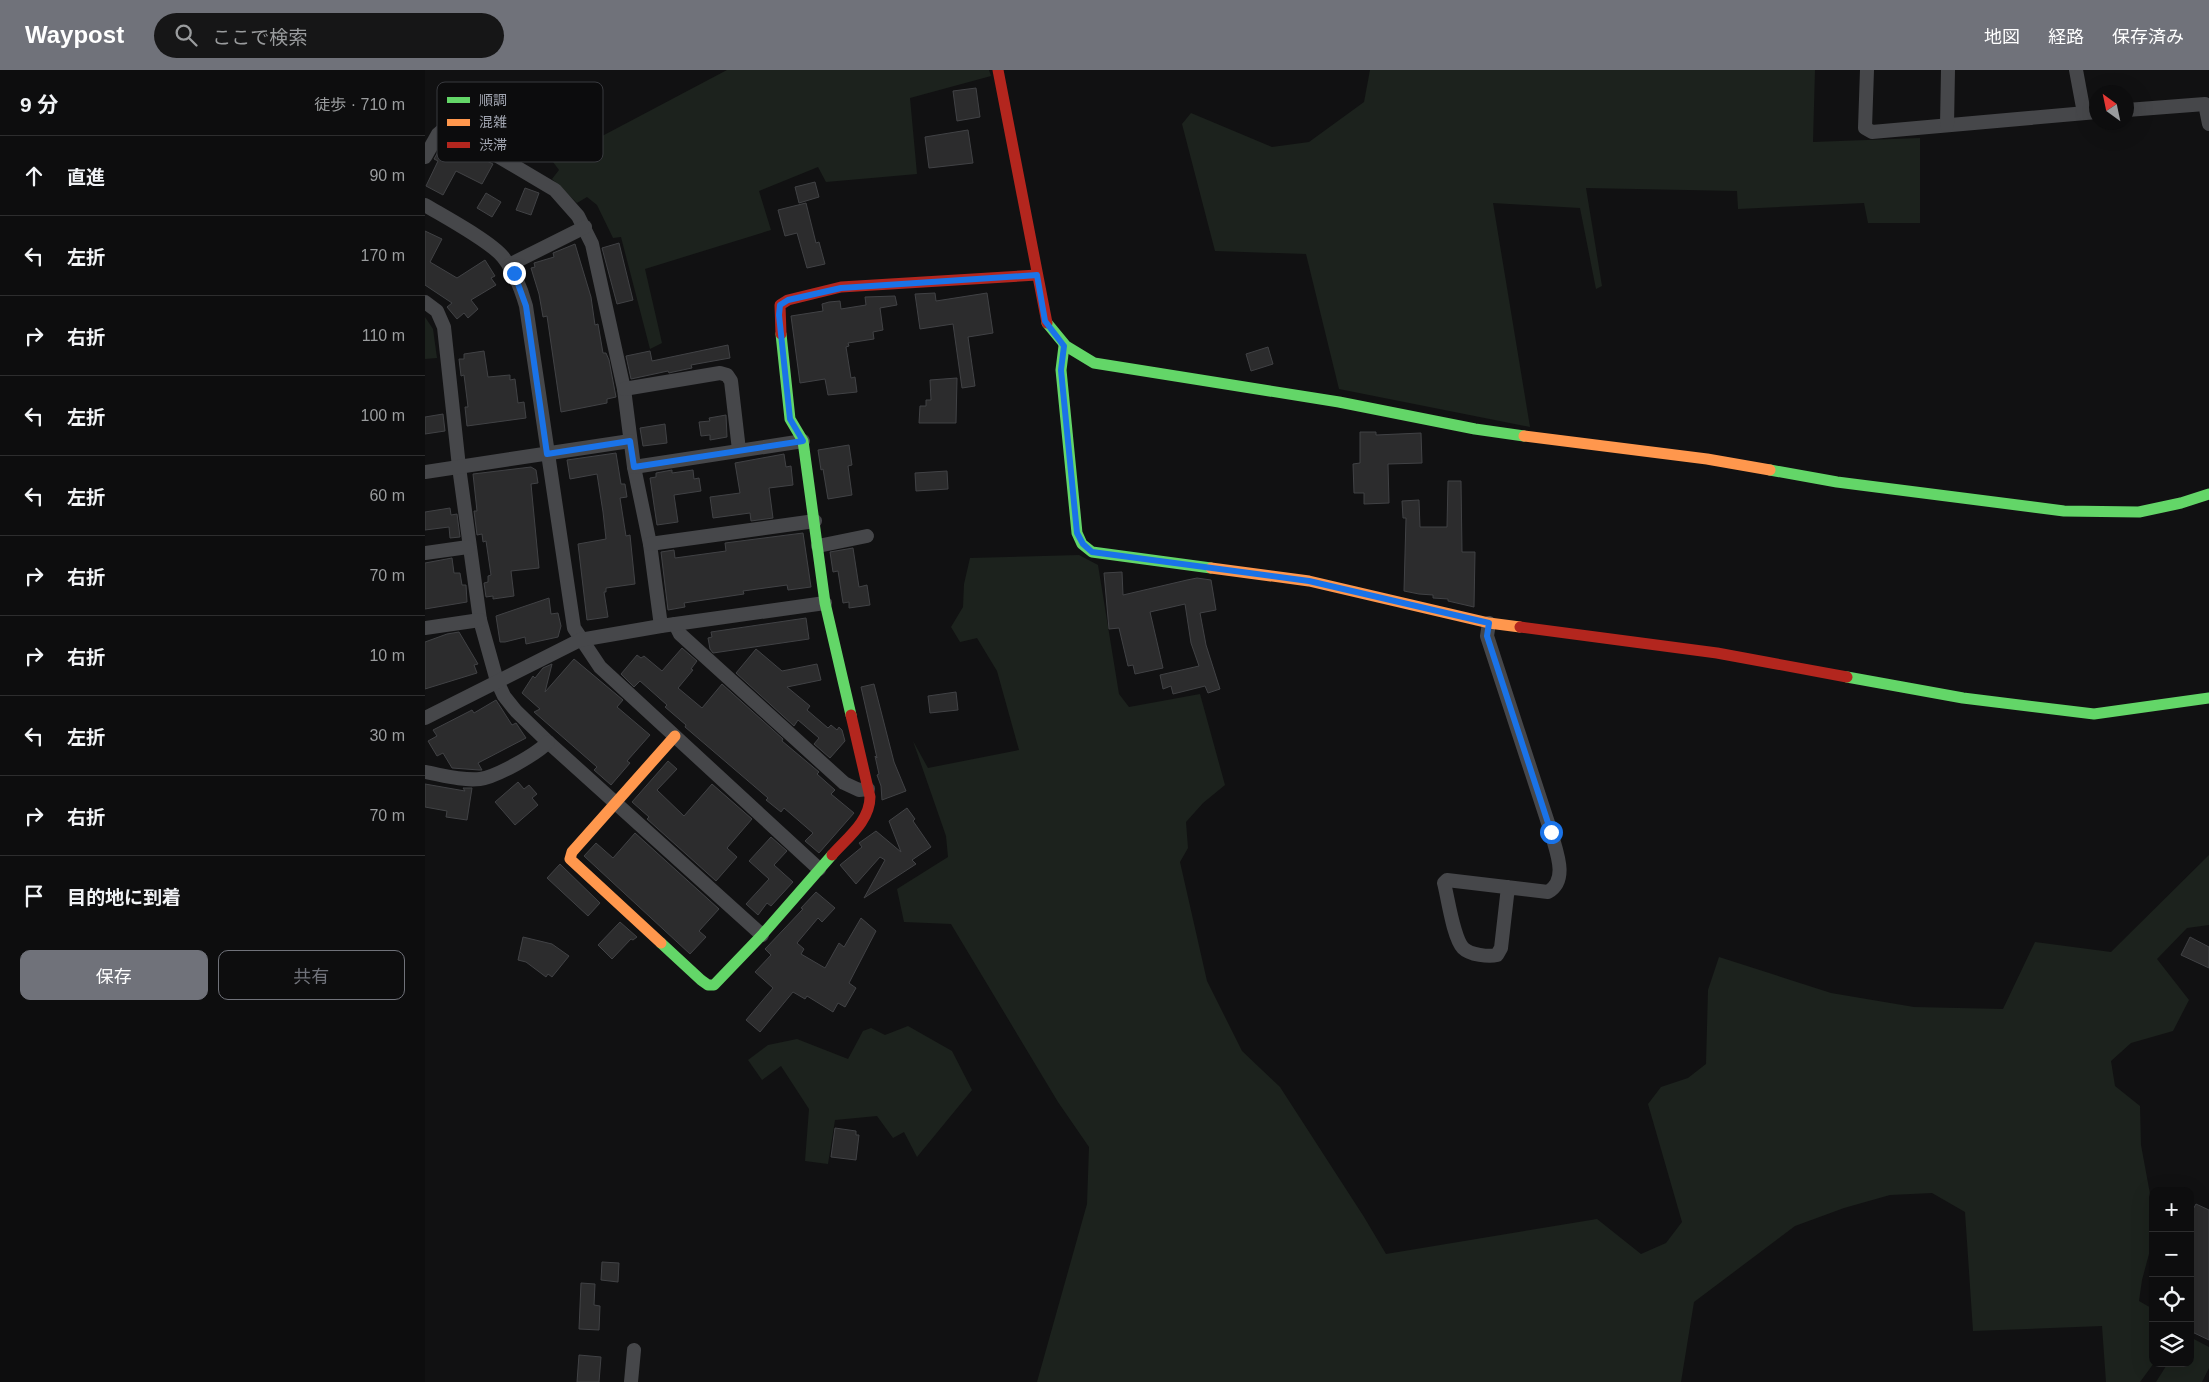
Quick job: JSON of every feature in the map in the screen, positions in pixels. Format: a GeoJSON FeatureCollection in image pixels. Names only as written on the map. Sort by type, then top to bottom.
{"type":"FeatureCollection","features":[{"type":"Feature","properties":{"kind":"street"},"geometry":{"type":"LineString","coordinates":[[998,70],[1045,321],[1064,346],[1079,357],[1094,363],[1339,402],[1475,429],[1707,459],[1837,482],[2001,504],[2064,511],[2139,512],[2181,503],[2209,494]]}},
{"type":"Feature","properties":{"kind":"street"},"geometry":{"type":"LineString","coordinates":[[1867,70],[1865,128],[1871,132],[2089,112]]}},
{"type":"Feature","properties":{"kind":"street"},"geometry":{"type":"LineString","coordinates":[[1947,125],[1948,70]]}},
{"type":"Feature","properties":{"kind":"street"},"geometry":{"type":"LineString","coordinates":[[2077,70],[2089,109]]}},
{"type":"Feature","properties":{"kind":"street"},"geometry":{"type":"LineString","coordinates":[[2134,109],[2205,104],[2209,124]]}},
{"type":"Feature","properties":{"kind":"street"},"geometry":{"type":"LineString","coordinates":[[425,157],[437,136]]}},
{"type":"Feature","properties":{"kind":"street"},"geometry":{"type":"LineString","coordinates":[[508,162],[555,190],[578,216],[592,244],[624,389],[634,467],[668,625],[681,634],[844,783],[859,790],[868,789]]}},
{"type":"Feature","properties":{"kind":"street"},"geometry":{"type":"LineString","coordinates":[[425,205],[496,249],[509,264],[520,285],[526,306],[574,628],[580,640],[600,666],[819,869]]}},
{"type":"Feature","properties":{"kind":"street"},"geometry":{"type":"LineString","coordinates":[[509,264],[585,227]]}},
{"type":"Feature","properties":{"kind":"street"},"geometry":{"type":"LineString","coordinates":[[675,736],[571,852],[570,859],[708,985],[718,982],[762,935],[866,817],[870,806],[868,789],[825,603],[803,441],[790,419],[779,315],[780,305],[788,300],[841,288],[1037,275]]}},
{"type":"Feature","properties":{"kind":"street"},"geometry":{"type":"LineString","coordinates":[[425,302],[437,311],[444,327],[468,546],[480,620],[497,681],[504,696],[516,711],[548,742],[762,935]]}},
{"type":"Feature","properties":{"kind":"street"},"geometry":{"type":"LineString","coordinates":[[1064,346],[1061,370],[1077,533],[1083,544],[1092,552],[1309,581],[1489,623],[1717,653],[1953,697],[2071,712],[2107,713],[2209,698]]}},
{"type":"Feature","properties":{"kind":"street"},"geometry":{"type":"LineString","coordinates":[[624,389],[720,373],[727,375],[731,381],[739,450]]}},
{"type":"Feature","properties":{"kind":"street"},"geometry":{"type":"LineString","coordinates":[[425,472],[630,441]]}},
{"type":"Feature","properties":{"kind":"street"},"geometry":{"type":"LineString","coordinates":[[634,467],[803,441]]}},
{"type":"Feature","properties":{"kind":"street"},"geometry":{"type":"LineString","coordinates":[[650,544],[815,521]]}},
{"type":"Feature","properties":{"kind":"street"},"geometry":{"type":"LineString","coordinates":[[818,546],[867,536]]}},
{"type":"Feature","properties":{"kind":"street"},"geometry":{"type":"LineString","coordinates":[[425,553],[468,546]]}},
{"type":"Feature","properties":{"kind":"street"},"geometry":{"type":"LineString","coordinates":[[425,718],[580,640],[668,625],[825,603]]}},
{"type":"Feature","properties":{"kind":"street"},"geometry":{"type":"LineString","coordinates":[[425,628],[480,620]]}},
{"type":"Feature","properties":{"kind":"street"},"geometry":{"type":"LineString","coordinates":[[1489,623],[1487,636],[1559,861],[1560,876],[1557,885],[1548,892],[1508,887],[1447,880],[1444,883],[1457,938],[1463,948],[1491,956],[1497,955],[1501,948],[1508,887]]}},
{"type":"Feature","properties":{"kind":"street"},"geometry":{"type":"LineString","coordinates":[[425,772],[469,779],[489,777],[537,752],[548,742]]}},
{"type":"Feature","properties":{"kind":"street"},"geometry":{"type":"LineString","coordinates":[[631,1382],[634,1350]]}},
{"type":"Feature","properties":{"kind":"shaded area"},"geometry":{"type":"Polygon","coordinates":[[[727,70],[989,70],[991,76],[910,98],[917,174],[826,182],[818,167],[759,191],[771,230],[645,269],[662,343],[650,349],[621,237],[613,238],[597,205],[587,197],[577,203],[552,179],[559,170],[553,162],[603,162],[603,136],[727,70]]]}},
{"type":"Feature","properties":{"kind":"shaded area"},"geometry":{"type":"Polygon","coordinates":[[[1370,70],[1815,70],[1813,142],[1920,138],[1920,223],[1868,223],[1864,203],[1738,209],[1737,191],[1586,188],[1602,286],[1596,289],[1580,208],[1493,203],[1530,427],[1339,389],[1306,254],[1215,251],[1182,124],[1191,113],[1272,147],[1309,142],[1364,102],[1370,70]]]}},
{"type":"Feature","properties":{"kind":"shaded area"},"geometry":{"type":"Polygon","coordinates":[[[425,317],[433,329],[437,358],[425,359],[425,317]]]}},
{"type":"Feature","properties":{"kind":"shaded area"},"geometry":{"type":"Polygon","coordinates":[[[1079,555],[1098,565],[1119,694],[1129,707],[1200,694],[1225,785],[1203,803],[1186,822],[1188,848],[1180,862],[1207,981],[1242,1051],[1280,1087],[1386,1254],[1597,1219],[1641,1254],[1666,1243],[1682,1222],[1648,1104],[1661,1087],[1688,1078],[1706,1064],[1708,990],[1719,957],[1831,993],[1914,1007],[2003,1009],[2035,942],[2111,952],[2209,855],[2209,925],[2187,928],[2157,959],[2189,1000],[2173,1031],[2131,1043],[2111,1061],[2115,1086],[2140,1106],[2141,1145],[2149,1188],[2149,1254],[2139,1301],[2149,1307],[2149,1367],[2151,1367],[2140,1382],[2106,1382],[2102,1326],[1973,1331],[1965,1212],[1932,1193],[1890,1195],[1844,1208],[1795,1226],[1694,1302],[1681,1382],[1037,1382],[1087,1204],[1089,1147],[1058,1102],[951,924],[904,922],[897,889],[948,857],[946,836],[913,741],[928,768],[1019,750],[997,671],[977,638],[960,642],[951,627],[963,607],[964,584],[970,558],[1079,555]]]}},
{"type":"Feature","properties":{"kind":"shaded area"},"geometry":{"type":"Polygon","coordinates":[[[908,1026],[952,1051],[972,1090],[917,1157],[904,1132],[893,1138],[877,1116],[835,1120],[828,1164],[805,1161],[809,1109],[781,1066],[762,1080],[748,1060],[768,1045],[797,1039],[848,1059],[863,1031],[871,1028],[885,1035],[908,1026]]]}},
{"type":"Feature","properties":{"kind":"shaded area"},"geometry":{"type":"Polygon","coordinates":[[[2194,1339],[2209,1347],[2209,1368],[2202,1382],[2156,1382],[2165,1367],[2194,1367],[2194,1339]]]}},
{"type":"Feature","properties":{"kind":"building"},"geometry":{"type":"Polygon","coordinates":[[[976,88],[980,117],[957,121],[953,91],[976,88]]]}},
{"type":"Feature","properties":{"kind":"building"},"geometry":{"type":"Polygon","coordinates":[[[968,130],[973,163],[929,168],[925,137],[968,130]]]}},
{"type":"Feature","properties":{"kind":"building"},"geometry":{"type":"Polygon","coordinates":[[[438,162],[489,162],[493,164],[482,184],[456,171],[443,195],[426,186],[438,162]]]}},
{"type":"Feature","properties":{"kind":"building"},"geometry":{"type":"Polygon","coordinates":[[[815,182],[819,197],[799,203],[795,187],[815,182]]]}},
{"type":"Feature","properties":{"kind":"building"},"geometry":{"type":"Polygon","coordinates":[[[525,188],[539,193],[531,215],[516,210],[525,188]]]}},
{"type":"Feature","properties":{"kind":"building"},"geometry":{"type":"Polygon","coordinates":[[[486,193],[501,202],[492,217],[477,208],[486,193]]]}},
{"type":"Feature","properties":{"kind":"building"},"geometry":{"type":"Polygon","coordinates":[[[806,203],[816,243],[819,242],[825,264],[807,268],[797,233],[785,236],[778,210],[806,203]]]}},
{"type":"Feature","properties":{"kind":"building"},"geometry":{"type":"Polygon","coordinates":[[[425,231],[442,239],[430,262],[457,278],[485,260],[495,276],[491,278],[496,285],[471,300],[478,309],[468,318],[464,313],[457,319],[447,307],[452,303],[425,285],[425,231]]]}},
{"type":"Feature","properties":{"kind":"building"},"geometry":{"type":"Polygon","coordinates":[[[619,243],[633,300],[617,304],[602,248],[619,243]]]}},
{"type":"Feature","properties":{"kind":"building"},"geometry":{"type":"Polygon","coordinates":[[[575,244],[591,297],[595,325],[598,324],[603,353],[606,353],[609,360],[616,397],[607,399],[607,403],[561,412],[547,316],[543,317],[539,294],[531,268],[535,267],[534,263],[554,257],[553,253],[575,244]]]}},
{"type":"Feature","properties":{"kind":"building"},"geometry":{"type":"Polygon","coordinates":[[[935,293],[936,301],[987,293],[993,333],[968,337],[975,386],[962,388],[953,324],[920,329],[915,294],[935,293]]]}},
{"type":"Feature","properties":{"kind":"building"},"geometry":{"type":"Polygon","coordinates":[[[895,296],[897,305],[880,308],[883,330],[873,332],[874,339],[848,343],[849,346],[846,347],[851,378],[855,377],[857,392],[828,395],[825,379],[800,383],[791,316],[823,311],[822,304],[829,302],[840,301],[841,309],[866,305],[865,297],[895,296]]]}},
{"type":"Feature","properties":{"kind":"building"},"geometry":{"type":"Polygon","coordinates":[[[728,345],[730,358],[691,365],[692,368],[669,373],[668,371],[631,379],[626,356],[650,351],[652,361],[728,345]]]}},
{"type":"Feature","properties":{"kind":"building"},"geometry":{"type":"Polygon","coordinates":[[[1268,347],[1273,364],[1251,371],[1246,354],[1268,347]]]}},
{"type":"Feature","properties":{"kind":"building"},"geometry":{"type":"Polygon","coordinates":[[[484,351],[488,377],[510,375],[510,380],[515,379],[518,403],[524,402],[526,418],[467,426],[465,407],[468,407],[464,375],[461,376],[459,359],[464,359],[464,354],[484,351]]]}},
{"type":"Feature","properties":{"kind":"building"},"geometry":{"type":"Polygon","coordinates":[[[957,378],[956,423],[919,423],[920,406],[926,406],[926,400],[931,400],[930,380],[957,378]]]}},
{"type":"Feature","properties":{"kind":"building"},"geometry":{"type":"Polygon","coordinates":[[[443,414],[445,431],[425,434],[425,417],[443,414]]]}},
{"type":"Feature","properties":{"kind":"building"},"geometry":{"type":"Polygon","coordinates":[[[726,415],[727,437],[710,440],[710,435],[701,436],[699,422],[710,421],[709,418],[726,415]]]}},
{"type":"Feature","properties":{"kind":"building"},"geometry":{"type":"Polygon","coordinates":[[[665,424],[667,443],[643,446],[640,428],[665,424]]]}},
{"type":"Feature","properties":{"kind":"building"},"geometry":{"type":"Polygon","coordinates":[[[1360,432],[1376,432],[1376,435],[1421,433],[1422,463],[1388,464],[1389,503],[1364,504],[1364,493],[1354,493],[1353,464],[1360,463],[1360,432]]]}},
{"type":"Feature","properties":{"kind":"building"},"geometry":{"type":"Polygon","coordinates":[[[849,445],[852,465],[848,466],[852,495],[828,499],[818,450],[849,445]]]}},
{"type":"Feature","properties":{"kind":"building"},"geometry":{"type":"Polygon","coordinates":[[[616,453],[621,484],[625,484],[627,497],[620,498],[626,536],[630,535],[635,584],[606,588],[606,592],[604,592],[608,617],[587,620],[578,544],[606,539],[603,512],[597,474],[570,479],[567,460],[616,453]]]}},
{"type":"Feature","properties":{"kind":"building"},"geometry":{"type":"Polygon","coordinates":[[[784,454],[786,467],[791,466],[793,485],[769,488],[773,518],[751,521],[750,513],[713,518],[710,497],[740,493],[735,463],[784,454]]]}},
{"type":"Feature","properties":{"kind":"building"},"geometry":{"type":"Polygon","coordinates":[[[531,467],[536,470],[538,483],[531,484],[539,568],[511,571],[514,596],[493,599],[493,596],[486,597],[484,583],[488,582],[488,576],[491,575],[486,541],[483,542],[482,534],[477,535],[474,511],[477,511],[473,474],[531,467]]]}},
{"type":"Feature","properties":{"kind":"building"},"geometry":{"type":"Polygon","coordinates":[[[672,470],[672,473],[693,470],[694,479],[699,478],[701,491],[674,495],[678,522],[657,525],[650,478],[656,477],[656,473],[672,470]]]}},
{"type":"Feature","properties":{"kind":"building"},"geometry":{"type":"Polygon","coordinates":[[[947,471],[948,489],[916,491],[915,473],[947,471]]]}},
{"type":"Feature","properties":{"kind":"building"},"geometry":{"type":"Polygon","coordinates":[[[1448,481],[1461,481],[1462,552],[1475,552],[1474,607],[1448,601],[1448,599],[1433,598],[1433,595],[1404,591],[1406,518],[1403,518],[1402,501],[1419,500],[1420,527],[1447,527],[1448,481]]]}},
{"type":"Feature","properties":{"kind":"building"},"geometry":{"type":"Polygon","coordinates":[[[450,508],[451,515],[457,514],[460,537],[450,538],[449,527],[425,530],[425,512],[450,508]]]}},
{"type":"Feature","properties":{"kind":"building"},"geometry":{"type":"Polygon","coordinates":[[[803,533],[811,587],[788,590],[787,585],[743,591],[744,594],[684,603],[685,607],[668,610],[661,552],[674,550],[675,558],[726,551],[725,543],[803,533]]]}},
{"type":"Feature","properties":{"kind":"building"},"geometry":{"type":"Polygon","coordinates":[[[853,548],[859,587],[867,585],[870,605],[849,608],[849,602],[843,603],[838,571],[833,572],[830,552],[853,548]]]}},
{"type":"Feature","properties":{"kind":"building"},"geometry":{"type":"Polygon","coordinates":[[[452,558],[454,573],[460,573],[462,585],[466,585],[467,602],[425,609],[425,563],[452,558]]]}},
{"type":"Feature","properties":{"kind":"building"},"geometry":{"type":"Polygon","coordinates":[[[1122,572],[1123,595],[1197,578],[1211,580],[1216,610],[1200,613],[1206,645],[1220,689],[1208,693],[1205,686],[1173,694],[1171,686],[1163,689],[1160,675],[1199,666],[1191,643],[1185,604],[1150,612],[1163,668],[1135,674],[1133,665],[1128,666],[1119,628],[1109,629],[1104,573],[1122,572]]]}},
{"type":"Feature","properties":{"kind":"building"},"geometry":{"type":"Polygon","coordinates":[[[549,598],[551,614],[558,613],[561,626],[558,637],[526,644],[525,637],[500,642],[496,616],[549,598]]]}},
{"type":"Feature","properties":{"kind":"building"},"geometry":{"type":"Polygon","coordinates":[[[806,618],[809,639],[713,653],[710,649],[708,638],[712,637],[711,632],[806,618]]]}},
{"type":"Feature","properties":{"kind":"building"},"geometry":{"type":"Polygon","coordinates":[[[459,632],[478,664],[474,665],[477,673],[425,689],[425,642],[459,632]]]}},
{"type":"Feature","properties":{"kind":"building"},"geometry":{"type":"Polygon","coordinates":[[[682,648],[697,661],[691,669],[693,670],[678,688],[702,708],[722,684],[783,739],[782,741],[819,772],[817,774],[835,790],[831,794],[854,813],[819,853],[805,841],[813,833],[784,808],[781,812],[766,800],[768,798],[685,727],[686,725],[665,707],[667,705],[640,681],[634,687],[621,674],[637,655],[641,658],[644,656],[662,671],[682,648]]]}},
{"type":"Feature","properties":{"kind":"building"},"geometry":{"type":"Polygon","coordinates":[[[756,649],[782,671],[817,664],[821,680],[787,687],[810,706],[807,710],[828,728],[831,725],[837,730],[839,727],[842,730],[845,741],[830,758],[814,744],[819,738],[798,720],[794,726],[736,673],[756,649]]]}},
{"type":"Feature","properties":{"kind":"building"},"geometry":{"type":"Polygon","coordinates":[[[574,659],[623,700],[617,707],[650,735],[627,761],[630,763],[611,785],[594,770],[597,767],[534,712],[540,709],[522,693],[533,676],[535,678],[543,668],[552,664],[545,692],[574,659]]]}},
{"type":"Feature","properties":{"kind":"building"},"geometry":{"type":"Polygon","coordinates":[[[874,684],[894,762],[906,791],[882,800],[875,756],[877,758],[861,687],[874,684]]]}},
{"type":"Feature","properties":{"kind":"building"},"geometry":{"type":"Polygon","coordinates":[[[956,692],[958,710],[930,713],[928,696],[956,692]]]}},
{"type":"Feature","properties":{"kind":"building"},"geometry":{"type":"Polygon","coordinates":[[[496,700],[512,725],[516,723],[526,738],[478,763],[482,770],[452,768],[443,753],[437,756],[428,741],[437,736],[433,730],[472,710],[474,713],[496,700]]]}},
{"type":"Feature","properties":{"kind":"building"},"geometry":{"type":"Polygon","coordinates":[[[668,761],[677,769],[657,790],[684,816],[712,784],[752,819],[727,848],[737,857],[716,881],[647,819],[649,817],[632,802],[668,761]]]}},
{"type":"Feature","properties":{"kind":"building"},"geometry":{"type":"Polygon","coordinates":[[[518,782],[524,789],[529,785],[537,794],[532,798],[538,805],[515,825],[495,802],[518,782]]]}},
{"type":"Feature","properties":{"kind":"building"},"geometry":{"type":"Polygon","coordinates":[[[425,784],[465,791],[463,788],[472,788],[467,820],[446,817],[447,811],[425,807],[425,784]]]}},
{"type":"Feature","properties":{"kind":"building"},"geometry":{"type":"Polygon","coordinates":[[[907,808],[915,819],[913,821],[931,847],[912,860],[916,864],[864,898],[885,860],[880,857],[856,884],[840,865],[862,847],[859,843],[876,831],[901,852],[889,821],[907,808]]]}},
{"type":"Feature","properties":{"kind":"building"},"geometry":{"type":"Polygon","coordinates":[[[635,833],[719,909],[699,931],[706,937],[690,954],[584,856],[596,843],[613,858],[635,833]]]}},
{"type":"Feature","properties":{"kind":"building"},"geometry":{"type":"Polygon","coordinates":[[[771,837],[787,851],[774,865],[793,882],[771,906],[767,903],[758,915],[746,904],[769,879],[749,861],[771,837]]]}},
{"type":"Feature","properties":{"kind":"building"},"geometry":{"type":"Polygon","coordinates":[[[560,864],[600,903],[588,916],[547,878],[560,864]]]}},
{"type":"Feature","properties":{"kind":"building"},"geometry":{"type":"Polygon","coordinates":[[[816,892],[835,908],[822,922],[818,918],[797,943],[804,949],[801,954],[825,968],[839,943],[844,947],[861,918],[876,931],[849,983],[856,988],[845,1007],[838,1003],[833,1012],[807,996],[805,999],[793,992],[760,1032],[746,1020],[773,988],[755,972],[771,955],[765,949],[803,909],[801,908],[816,892]]]}},
{"type":"Feature","properties":{"kind":"building"},"geometry":{"type":"Polygon","coordinates":[[[620,922],[637,937],[633,940],[631,939],[612,959],[598,945],[620,922]]]}},
{"type":"Feature","properties":{"kind":"building"},"geometry":{"type":"Polygon","coordinates":[[[523,937],[552,944],[569,956],[552,977],[548,974],[546,977],[526,962],[518,960],[523,937]]]}},
{"type":"Feature","properties":{"kind":"building"},"geometry":{"type":"Polygon","coordinates":[[[2190,937],[2209,947],[2209,968],[2181,955],[2190,937]]]}},
{"type":"Feature","properties":{"kind":"building"},"geometry":{"type":"Polygon","coordinates":[[[835,1128],[856,1131],[856,1135],[859,1135],[856,1160],[831,1157],[835,1128]]]}},
{"type":"Feature","properties":{"kind":"building"},"geometry":{"type":"Polygon","coordinates":[[[2196,1204],[2209,1210],[2209,1340],[2194,1333],[2194,1208],[2196,1204]]]}},
{"type":"Feature","properties":{"kind":"building"},"geometry":{"type":"Polygon","coordinates":[[[602,1262],[619,1263],[618,1282],[601,1280],[602,1262]]]}},
{"type":"Feature","properties":{"kind":"building"},"geometry":{"type":"Polygon","coordinates":[[[581,1283],[595,1284],[594,1305],[600,1306],[599,1330],[579,1329],[581,1283]]]}},
{"type":"Feature","properties":{"kind":"building"},"geometry":{"type":"Polygon","coordinates":[[[579,1355],[601,1357],[599,1382],[577,1382],[579,1355]]]}},
{"type":"Feature","properties":{"kind":"traffic: fast"},"geometry":{"type":"LineString","coordinates":[[1047,323],[1066,346],[1094,363],[1339,402],[1475,429],[1524,436]]}},
{"type":"Feature","properties":{"kind":"traffic: fast"},"geometry":{"type":"LineString","coordinates":[[781,334],[790,419],[803,441],[825,603],[851,715]]}},
{"type":"Feature","properties":{"kind":"traffic: fast"},"geometry":{"type":"LineString","coordinates":[[1064,346],[1061,370],[1077,533],[1082,544],[1092,552],[1211,568]]}},
{"type":"Feature","properties":{"kind":"traffic: fast"},"geometry":{"type":"LineString","coordinates":[[1770,470],[1837,482],[2064,511],[2139,512],[2181,503],[2209,494]]}},
{"type":"Feature","properties":{"kind":"traffic: fast"},"geometry":{"type":"LineString","coordinates":[[1847,677],[1963,698],[2094,714],[2209,698]]}},
{"type":"Feature","properties":{"kind":"traffic: fast"},"geometry":{"type":"LineString","coordinates":[[661,943],[701,980],[708,985],[714,985],[762,935],[832,855]]}},
{"type":"Feature","properties":{"kind":"traffic: slow"},"geometry":{"type":"LineString","coordinates":[[1524,436],[1707,459],[1770,470]]}},
{"type":"Feature","properties":{"kind":"traffic: slow"},"geometry":{"type":"LineString","coordinates":[[1211,568],[1309,581],[1489,623],[1520,627]]}},
{"type":"Feature","properties":{"kind":"traffic: slow"},"geometry":{"type":"LineString","coordinates":[[661,943],[570,859],[572,852],[675,736]]}},
{"type":"Feature","properties":{"kind":"traffic: jam"},"geometry":{"type":"LineString","coordinates":[[998,70],[1047,323]]}},
{"type":"Feature","properties":{"kind":"traffic: jam"},"geometry":{"type":"LineString","coordinates":[[781,334],[780,305],[788,300],[841,287],[1037,275]]}},
{"type":"Feature","properties":{"kind":"traffic: jam"},"geometry":{"type":"LineString","coordinates":[[1520,627],[1717,653],[1847,677]]}},
{"type":"Feature","properties":{"kind":"traffic: jam"},"geometry":{"type":"LineString","coordinates":[[832,855],[857,829],[869,806],[870,797],[851,715]]}},
{"type":"Feature","properties":{"kind":"route"},"geometry":{"type":"LineString","coordinates":[[514,273],[520,285],[526,306],[547,454],[630,441],[634,467],[803,441],[790,419],[779,315],[780,305],[788,300],[829,289],[1037,275],[1045,321],[1064,346],[1061,370],[1077,533],[1083,544],[1092,552],[1309,581],[1489,623],[1487,636],[1551,832]]}}]}
